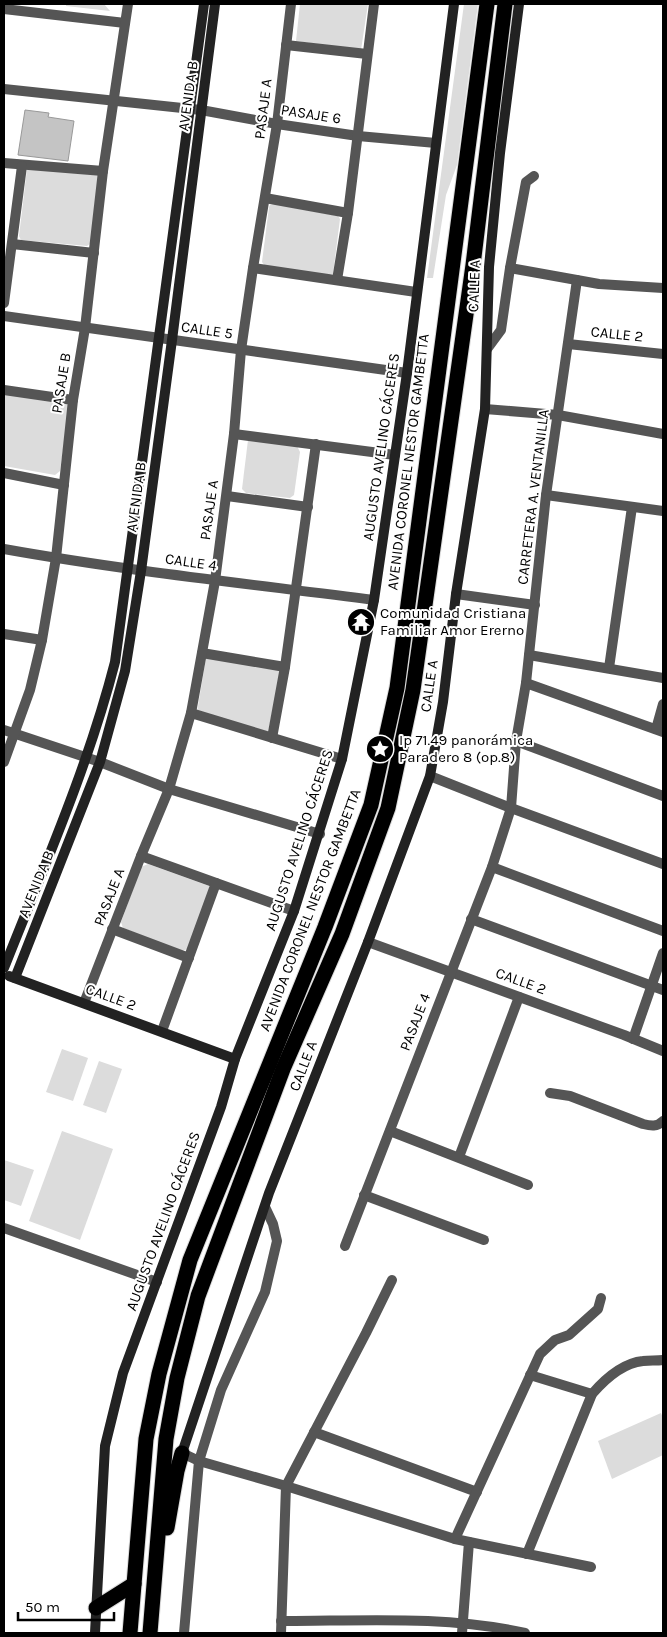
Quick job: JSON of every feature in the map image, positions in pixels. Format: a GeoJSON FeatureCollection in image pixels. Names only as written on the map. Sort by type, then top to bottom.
{"type":"FeatureCollection","features":[{"type":"Feature","properties":{"kind":"highway","name":"AVENIDA CORONEL NESTOR GAMBETTA"},"geometry":{"type":"LineString","coordinates":[[130,1633],[146,1439],[159,1374],[190,1260],[325,927],[371,805],[397,688],[487,4]]}},
{"type":"Feature","properties":{"kind":"highway"},"geometry":{"type":"LineString","coordinates":[[150,1633],[166,1439],[177,1378],[198,1296],[276,1087],[342,934],[388,808],[414,690],[472,265],[505,4]]}},
{"type":"Feature","properties":{"kind":"highway"},"geometry":{"type":"LineString","coordinates":[[156,1558],[167,1528],[182,1452]]}},
{"type":"Feature","properties":{"kind":"highway"},"geometry":{"type":"LineString","coordinates":[[96,1608],[134,1584]]}},
{"type":"Feature","properties":{"kind":"street","name":"PASAJE B"},"geometry":{"type":"LineString","coordinates":[[4,762],[30,690],[42,640],[56,558],[73,400],[85,328],[103,172],[128,4]]}},
{"type":"Feature","properties":{"kind":"street","name":"AVENIDA B"},"geometry":{"type":"LineString","coordinates":[[4,968],[87,758],[115,662],[204,4]]}},
{"type":"Feature","properties":{"kind":"street","name":"AVENIDA B"},"geometry":{"type":"LineString","coordinates":[[15,978],[100,762],[125,672],[141,571],[216,4]]}},
{"type":"Feature","properties":{"kind":"street","name":"PASAJE A"},"geometry":{"type":"LineString","coordinates":[[84,1003],[169,789],[191,713],[215,581],[227,496],[242,350],[253,268],[277,124],[291,4]]}},
{"type":"Feature","properties":{"kind":"street"},"geometry":{"type":"LineString","coordinates":[[337,280],[348,213],[374,4]]}},
{"type":"Feature","properties":{"kind":"street","name":"AUGUSTO AVELINO CÁCERES"},"geometry":{"type":"LineString","coordinates":[[95,1633],[105,1446],[123,1373],[221,1107],[235,1059],[294,911],[320,834],[342,759],[374,600],[407,373],[454,4]]}},
{"type":"Feature","properties":{"kind":"street","name":"CALLE A"},"geometry":{"type":"LineString","coordinates":[[182,1452],[265,1207],[430,776],[443,702],[456,594],[485,409],[489,267],[500,153],[519,4]]}},
{"type":"Feature","properties":{"kind":"street"},"geometry":{"type":"LineString","coordinates":[[4,9],[45,8],[125,23]]}},
{"type":"Feature","properties":{"kind":"street"},"geometry":{"type":"LineString","coordinates":[[286,44],[367,54]]}},
{"type":"Feature","properties":{"kind":"street","name":"PASAJE 6"},"geometry":{"type":"LineString","coordinates":[[4,89],[201,110],[358,136],[436,144]]}},
{"type":"Feature","properties":{"kind":"street"},"geometry":{"type":"LineString","coordinates":[[4,163],[103,172]]}},
{"type":"Feature","properties":{"kind":"street"},"geometry":{"type":"LineString","coordinates":[[4,303],[22,166]]}},
{"type":"Feature","properties":{"kind":"street"},"geometry":{"type":"LineString","coordinates":[[487,349],[501,330],[526,182],[534,176]]}},
{"type":"Feature","properties":{"kind":"street"},"geometry":{"type":"LineString","coordinates":[[265,198],[348,213]]}},
{"type":"Feature","properties":{"kind":"street"},"geometry":{"type":"LineString","coordinates":[[12,244],[94,253]]}},
{"type":"Feature","properties":{"kind":"street"},"geometry":{"type":"LineString","coordinates":[[253,268],[416,292]]}},
{"type":"Feature","properties":{"kind":"street"},"geometry":{"type":"LineString","coordinates":[[510,268],[599,284],[663,288]]}},
{"type":"Feature","properties":{"kind":"street","name":"CARRETERA A. VENTANILLA"},"geometry":{"type":"LineString","coordinates":[[510,808],[516,740],[526,683],[546,495],[577,280]]}},
{"type":"Feature","properties":{"kind":"street","name":"CALLE 5"},"geometry":{"type":"LineString","coordinates":[[4,316],[407,373]]}},
{"type":"Feature","properties":{"kind":"street","name":"CALLE 2"},"geometry":{"type":"LineString","coordinates":[[568,344],[663,354]]}},
{"type":"Feature","properties":{"kind":"street"},"geometry":{"type":"LineString","coordinates":[[4,390],[73,400]]}},
{"type":"Feature","properties":{"kind":"street"},"geometry":{"type":"LineString","coordinates":[[485,409],[558,415],[663,434]]}},
{"type":"Feature","properties":{"kind":"street"},"geometry":{"type":"LineString","coordinates":[[234,434],[395,455]]}},
{"type":"Feature","properties":{"kind":"street"},"geometry":{"type":"LineString","coordinates":[[272,738],[286,667],[316,444]]}},
{"type":"Feature","properties":{"kind":"street"},"geometry":{"type":"LineString","coordinates":[[4,473],[64,484]]}},
{"type":"Feature","properties":{"kind":"street"},"geometry":{"type":"LineString","coordinates":[[546,495],[663,511]]}},
{"type":"Feature","properties":{"kind":"street"},"geometry":{"type":"LineString","coordinates":[[227,496],[308,506]]}},
{"type":"Feature","properties":{"kind":"street"},"geometry":{"type":"LineString","coordinates":[[609,668],[632,507]]}},
{"type":"Feature","properties":{"kind":"street","name":"CALLE 4"},"geometry":{"type":"LineString","coordinates":[[4,549],[141,571],[374,600]]}},
{"type":"Feature","properties":{"kind":"street"},"geometry":{"type":"LineString","coordinates":[[456,594],[534,605]]}},
{"type":"Feature","properties":{"kind":"street"},"geometry":{"type":"LineString","coordinates":[[4,634],[42,640]]}},
{"type":"Feature","properties":{"kind":"street"},"geometry":{"type":"LineString","coordinates":[[202,654],[286,667]]}},
{"type":"Feature","properties":{"kind":"street"},"geometry":{"type":"LineString","coordinates":[[529,654],[663,678]]}},
{"type":"Feature","properties":{"kind":"street"},"geometry":{"type":"LineString","coordinates":[[526,683],[660,730],[663,704]]}},
{"type":"Feature","properties":{"kind":"street"},"geometry":{"type":"LineString","coordinates":[[191,713],[342,759]]}},
{"type":"Feature","properties":{"kind":"street"},"geometry":{"type":"LineString","coordinates":[[4,730],[100,762],[169,789],[320,834]]}},
{"type":"Feature","properties":{"kind":"street"},"geometry":{"type":"LineString","coordinates":[[516,740],[663,796]]}},
{"type":"Feature","properties":{"kind":"street"},"geometry":{"type":"LineString","coordinates":[[430,776],[510,808],[663,864]]}},
{"type":"Feature","properties":{"kind":"street","name":"PASAJE 4"},"geometry":{"type":"LineString","coordinates":[[345,1246],[492,867],[510,808]]}},
{"type":"Feature","properties":{"kind":"street"},"geometry":{"type":"LineString","coordinates":[[141,856],[294,911]]}},
{"type":"Feature","properties":{"kind":"street"},"geometry":{"type":"LineString","coordinates":[[492,867],[663,931]]}},
{"type":"Feature","properties":{"kind":"street"},"geometry":{"type":"LineString","coordinates":[[162,1031],[216,883]]}},
{"type":"Feature","properties":{"kind":"street"},"geometry":{"type":"LineString","coordinates":[[471,920],[663,990]]}},
{"type":"Feature","properties":{"kind":"street"},"geometry":{"type":"LineString","coordinates":[[112,929],[190,958]]}},
{"type":"Feature","properties":{"kind":"street","name":"CALLE 2"},"geometry":{"type":"LineString","coordinates":[[368,942],[633,1039],[663,1052]]}},
{"type":"Feature","properties":{"kind":"street"},"geometry":{"type":"LineString","coordinates":[[633,1039],[663,953]]}},
{"type":"Feature","properties":{"kind":"street","name":"CALLE 2"},"geometry":{"type":"LineString","coordinates":[[4,974],[235,1059]]}},
{"type":"Feature","properties":{"kind":"street"},"geometry":{"type":"LineString","coordinates":[[459,1158],[519,997]]}},
{"type":"Feature","properties":{"kind":"street"},"geometry":{"type":"LineString","coordinates":[[550,1093],[570,1096],[643,1124],[652,1126],[663,1121]]}},
{"type":"Feature","properties":{"kind":"street"},"geometry":{"type":"LineString","coordinates":[[390,1130],[528,1185]]}},
{"type":"Feature","properties":{"kind":"street"},"geometry":{"type":"LineString","coordinates":[[364,1195],[484,1240]]}},
{"type":"Feature","properties":{"kind":"street"},"geometry":{"type":"LineString","coordinates":[[184,1633],[199,1461],[221,1390],[266,1292],[277,1241],[273,1224],[265,1207]]}},
{"type":"Feature","properties":{"kind":"street"},"geometry":{"type":"LineString","coordinates":[[4,1228],[157,1282]]}},
{"type":"Feature","properties":{"kind":"street"},"geometry":{"type":"LineString","coordinates":[[281,1633],[286,1486],[392,1280]]}},
{"type":"Feature","properties":{"kind":"street"},"geometry":{"type":"LineString","coordinates":[[455,1539],[540,1354],[555,1340],[569,1335],[598,1309],[601,1298]]}},
{"type":"Feature","properties":{"kind":"street"},"geometry":{"type":"LineString","coordinates":[[527,1554],[592,1394],[624,1367],[641,1361],[663,1360]]}},
{"type":"Feature","properties":{"kind":"street"},"geometry":{"type":"LineString","coordinates":[[530,1374],[592,1394]]}},
{"type":"Feature","properties":{"kind":"street"},"geometry":{"type":"LineString","coordinates":[[314,1432],[477,1492]]}},
{"type":"Feature","properties":{"kind":"street"},"geometry":{"type":"LineString","coordinates":[[182,1452],[199,1461],[455,1539],[591,1567]]}},
{"type":"Feature","properties":{"kind":"street"},"geometry":{"type":"LineString","coordinates":[[463,1628],[469,1542]]}},
{"type":"Feature","properties":{"kind":"street"},"geometry":{"type":"LineString","coordinates":[[281,1621],[446,1621],[463,1628],[498,1627],[525,1633]]}},
{"type":"Feature","properties":{"kind":"shaded area"},"geometry":{"type":"Polygon","coordinates":[[[66,4],[104,4],[110,11],[66,6],[66,4]]]}},
{"type":"Feature","properties":{"kind":"shaded area"},"geometry":{"type":"Polygon","coordinates":[[[300,4],[368,4],[361,50],[296,41],[300,4]]]}},
{"type":"Feature","properties":{"kind":"shaded area"},"geometry":{"type":"Polygon","coordinates":[[[464,4],[478,4],[457,165],[446,195],[433,278],[427,278],[464,4]]]}},
{"type":"Feature","properties":{"kind":"shaded area"},"geometry":{"type":"Polygon","coordinates":[[[27,169],[98,175],[91,243],[87,246],[21,240],[19,236],[27,169]]]}},
{"type":"Feature","properties":{"kind":"shaded area"},"geometry":{"type":"Polygon","coordinates":[[[275,204],[338,216],[340,219],[333,274],[327,275],[265,266],[262,262],[269,207],[275,204]]]}},
{"type":"Feature","properties":{"kind":"shaded area"},"geometry":{"type":"Polygon","coordinates":[[[4,394],[65,402],[69,406],[60,471],[55,475],[4,466],[4,394]]]}},
{"type":"Feature","properties":{"kind":"shaded area"},"geometry":{"type":"Polygon","coordinates":[[[248,440],[297,446],[300,452],[294,495],[290,498],[246,493],[242,489],[248,440]]]}},
{"type":"Feature","properties":{"kind":"shaded area"},"geometry":{"type":"Polygon","coordinates":[[[206,658],[279,670],[280,674],[268,732],[197,712],[206,658]]]}},
{"type":"Feature","properties":{"kind":"shaded area"},"geometry":{"type":"Polygon","coordinates":[[[148,864],[209,886],[210,890],[188,949],[181,951],[123,928],[121,922],[141,867],[148,864]]]}},
{"type":"Feature","properties":{"kind":"shaded area"},"geometry":{"type":"Polygon","coordinates":[[[62,1049],[88,1058],[73,1101],[46,1092],[62,1049]]]}},
{"type":"Feature","properties":{"kind":"shaded area"},"geometry":{"type":"Polygon","coordinates":[[[99,1061],[122,1069],[106,1113],[83,1105],[99,1061]]]}},
{"type":"Feature","properties":{"kind":"shaded area"},"geometry":{"type":"Polygon","coordinates":[[[62,1131],[113,1149],[80,1240],[29,1221],[62,1131]]]}},
{"type":"Feature","properties":{"kind":"shaded area"},"geometry":{"type":"Polygon","coordinates":[[[4,1160],[34,1170],[21,1206],[4,1200],[4,1160]]]}},
{"type":"Feature","properties":{"kind":"shaded area"},"geometry":{"type":"Polygon","coordinates":[[[661,1413],[663,1418],[663,1455],[612,1479],[598,1441],[661,1413]]]}},
{"type":"Feature","properties":{"kind":"building"},"geometry":{"type":"Polygon","coordinates":[[[25,110],[49,113],[48,117],[74,121],[68,161],[18,155],[25,110]]]}},
{"type":"Feature","properties":{"kind":"place","name":"Comunidad Cristiana Familiar Amor Ererno"},"geometry":{"type":"Point","coordinates":[361,622]}},
{"type":"Feature","properties":{"kind":"place","name":"Ip 71.49 panorámica Paradero 8 (op.8)"},"geometry":{"type":"Point","coordinates":[380,749]}}]}
